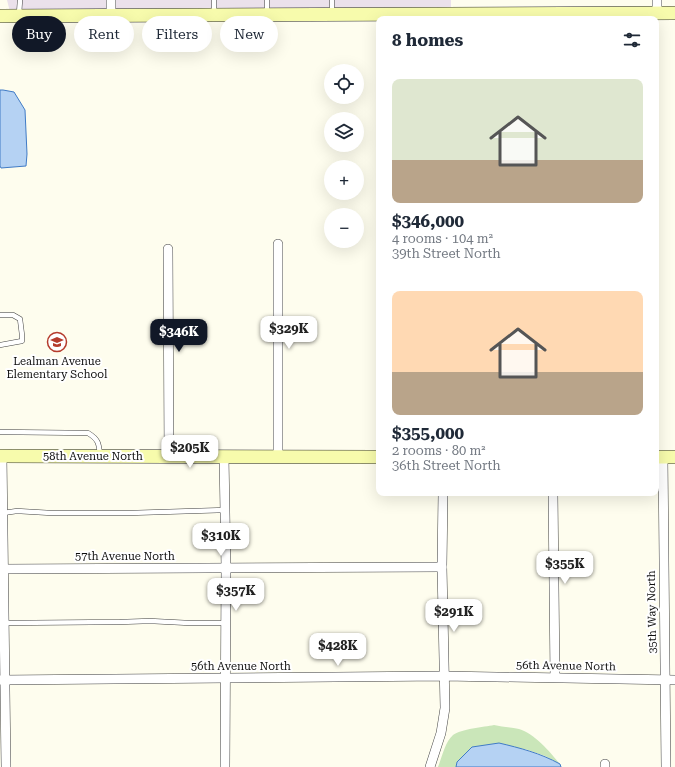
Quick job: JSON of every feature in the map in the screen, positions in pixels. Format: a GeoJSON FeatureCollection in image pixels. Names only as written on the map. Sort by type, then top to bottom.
{"type":"FeatureCollection","features":[{"type":"Feature","properties":{"kind":"street"},"geometry":{"type":"LineString","coordinates":[[111,0],[111,15]]}},
{"type":"Feature","properties":{"kind":"street"},"geometry":{"type":"LineString","coordinates":[[19,16],[332,14],[657,6],[675,13]]}},
{"type":"Feature","properties":{"kind":"street"},"geometry":{"type":"LineString","coordinates":[[0,16],[12,16]]}},
{"type":"Feature","properties":{"kind":"street"},"geometry":{"type":"LineString","coordinates":[[278,244],[278,457]]}},
{"type":"Feature","properties":{"kind":"street"},"geometry":{"type":"LineString","coordinates":[[168,249],[169,457]]}},
{"type":"Feature","properties":{"kind":"street"},"geometry":{"type":"LineString","coordinates":[[1,456],[2,569],[5,623],[3,680],[6,767]]}},
{"type":"Feature","properties":{"kind":"street","name":"58th Avenue North"},"geometry":{"type":"LineString","coordinates":[[1,456],[376,457]]}},
{"type":"Feature","properties":{"kind":"street","name":"35th Way North"},"geometry":{"type":"LineString","coordinates":[[665,456],[666,767]]}},
{"type":"Feature","properties":{"kind":"street"},"geometry":{"type":"LineString","coordinates":[[224,457],[226,567],[225,767]]}},
{"type":"Feature","properties":{"kind":"street"},"geometry":{"type":"LineString","coordinates":[[430,767],[441,733],[445,708],[442,567],[443,496]]}},
{"type":"Feature","properties":{"kind":"street"},"geometry":{"type":"LineString","coordinates":[[553,496],[555,677]]}},
{"type":"Feature","properties":{"kind":"street","name":"57th Avenue North"},"geometry":{"type":"LineString","coordinates":[[2,569],[442,567]]}},
{"type":"Feature","properties":{"kind":"street","name":"56th Avenue North"},"geometry":{"type":"LineString","coordinates":[[3,680],[444,676],[675,680]]}},
{"type":"Feature","properties":{"kind":"lane"},"geometry":{"type":"LineString","coordinates":[[19,16],[20,0]]}},
{"type":"Feature","properties":{"kind":"lane"},"geometry":{"type":"LineString","coordinates":[[214,0],[214,15]]}},
{"type":"Feature","properties":{"kind":"lane"},"geometry":{"type":"LineString","coordinates":[[267,0],[267,15]]}},
{"type":"Feature","properties":{"kind":"lane"},"geometry":{"type":"LineString","coordinates":[[332,0],[332,14]]}},
{"type":"Feature","properties":{"kind":"lane"},"geometry":{"type":"LineString","coordinates":[[0,315],[13,315],[20,319],[22,340],[0,345]]}},
{"type":"Feature","properties":{"kind":"lane"},"geometry":{"type":"LineString","coordinates":[[0,432],[88,433],[95,437],[100,445],[100,456]]}},
{"type":"Feature","properties":{"kind":"lane"},"geometry":{"type":"LineString","coordinates":[[2,513],[16,511],[51,513],[130,513],[225,510]]}},
{"type":"Feature","properties":{"kind":"lane"},"geometry":{"type":"LineString","coordinates":[[5,623],[150,621],[226,623]]}},
{"type":"Feature","properties":{"kind":"shaded area"},"geometry":{"type":"Polygon","coordinates":[[[7,0],[107,0],[107,11],[10,12],[7,0]]]}},
{"type":"Feature","properties":{"kind":"shaded area"},"geometry":{"type":"Polygon","coordinates":[[[115,0],[451,0],[451,9],[115,11],[115,0]]]}},
{"type":"Feature","properties":{"kind":"green space"},"geometry":{"type":"Polygon","coordinates":[[[494,725],[525,731],[541,744],[560,764],[545,756],[525,749],[457,762],[456,767],[438,767],[446,746],[453,735],[467,730],[494,725]]]}},
{"type":"Feature","properties":{"kind":"water"},"geometry":{"type":"Polygon","coordinates":[[[0,90],[14,92],[25,110],[27,154],[26,166],[1,168],[0,166],[0,90]]]}},
{"type":"Feature","properties":{"kind":"water"},"geometry":{"type":"Polygon","coordinates":[[[499,743],[537,754],[560,764],[561,767],[456,767],[457,762],[472,747],[499,743]]]}},
{"type":"Feature","properties":{"kind":"place","name":"Lealman Avenue Elementary School"},"geometry":{"type":"Point","coordinates":[57,342]}}]}
